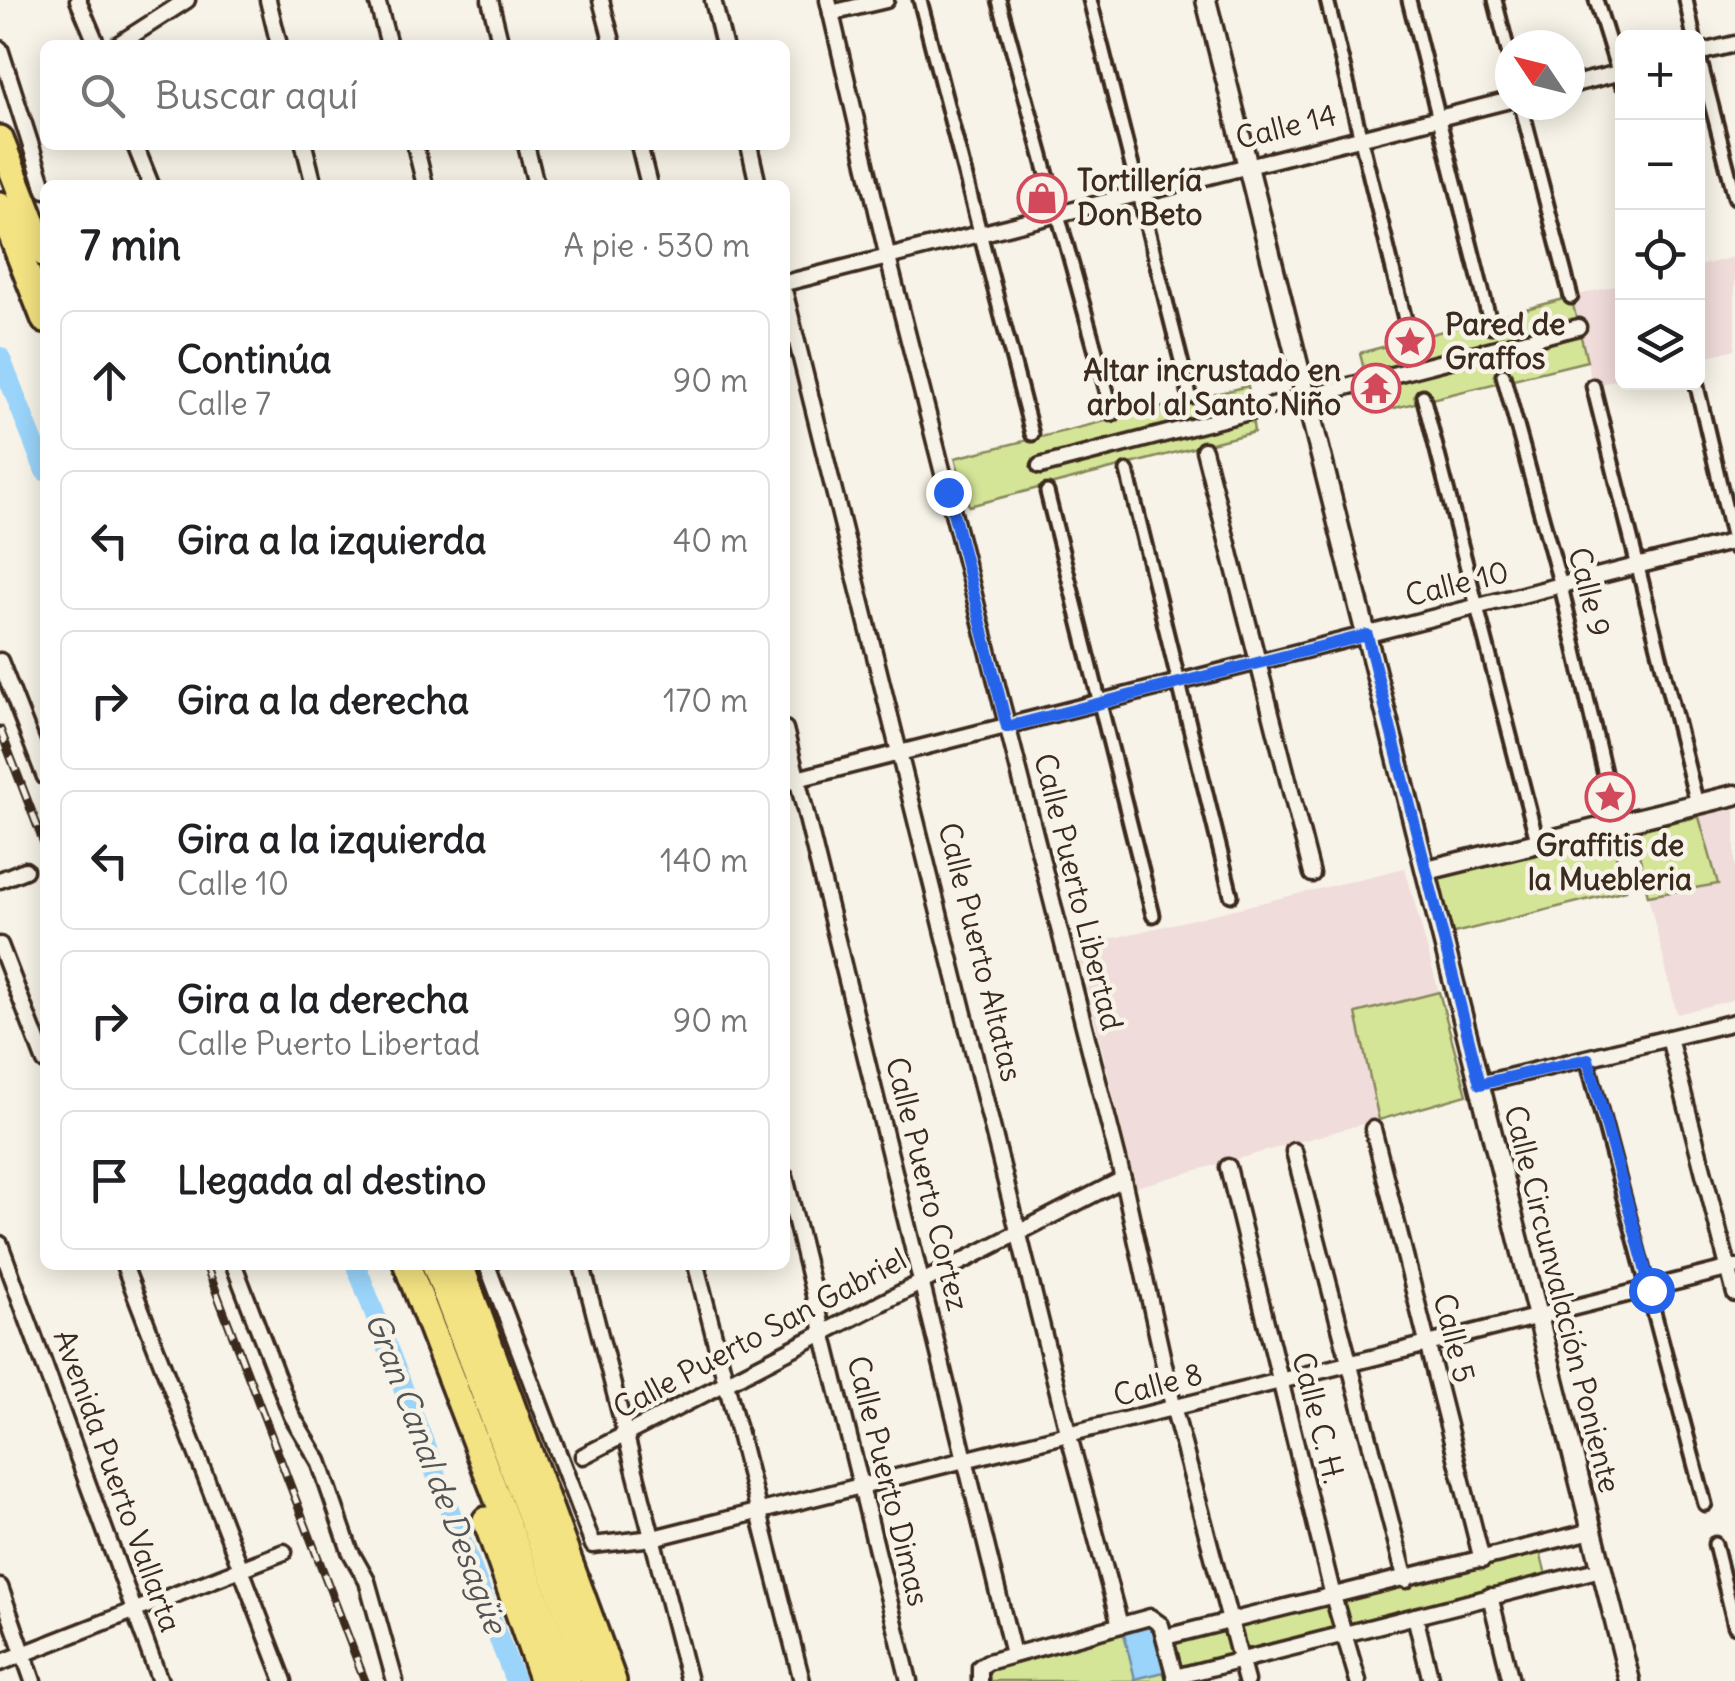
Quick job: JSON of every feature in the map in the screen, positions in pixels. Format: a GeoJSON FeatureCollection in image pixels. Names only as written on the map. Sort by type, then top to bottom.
{"type":"FeatureCollection","features":[{"type":"Feature","properties":{"kind":"highway"},"geometry":{"type":"LineString","coordinates":[[0,139],[40,241]]}},
{"type":"Feature","properties":{"kind":"highway"},"geometry":{"type":"LineString","coordinates":[[0,205],[40,307]]}},
{"type":"Feature","properties":{"kind":"highway"},"geometry":{"type":"LineString","coordinates":[[409,1270],[450,1385],[568,1681]]}},
{"type":"Feature","properties":{"kind":"highway"},"geometry":{"type":"LineString","coordinates":[[436,1270],[594,1681]]}},
{"type":"Feature","properties":{"kind":"highway"},"geometry":{"type":"LineString","coordinates":[[462,1270],[613,1681]]}},
{"type":"Feature","properties":{"kind":"highway"},"geometry":{"type":"LineString","coordinates":[[450,1385],[459,1441],[542,1681]]}},
{"type":"Feature","properties":{"kind":"street"},"geometry":{"type":"LineString","coordinates":[[78,0],[95,40]]}},
{"type":"Feature","properties":{"kind":"street"},"geometry":{"type":"LineString","coordinates":[[125,40],[188,0]]}},
{"type":"Feature","properties":{"kind":"street"},"geometry":{"type":"LineString","coordinates":[[268,0],[278,40]]}},
{"type":"Feature","properties":{"kind":"street"},"geometry":{"type":"LineString","coordinates":[[378,0],[388,40]]}},
{"type":"Feature","properties":{"kind":"street"},"geometry":{"type":"LineString","coordinates":[[490,0],[500,40]]}},
{"type":"Feature","properties":{"kind":"street"},"geometry":{"type":"LineString","coordinates":[[602,0],[612,40]]}},
{"type":"Feature","properties":{"kind":"street"},"geometry":{"type":"LineString","coordinates":[[713,0],[723,40]]}},
{"type":"Feature","properties":{"kind":"street"},"geometry":{"type":"LineString","coordinates":[[829,7],[886,0]]}},
{"type":"Feature","properties":{"kind":"street"},"geometry":{"type":"LineString","coordinates":[[920,0],[1032,434]]}},
{"type":"Feature","properties":{"kind":"street"},"geometry":{"type":"LineString","coordinates":[[999,0],[1112,414]]}},
{"type":"Feature","properties":{"kind":"street"},"geometry":{"type":"LineString","coordinates":[[1090,0],[1190,396]]}},
{"type":"Feature","properties":{"kind":"street","name":"Calle Circunvalación Poniente"},"geometry":{"type":"LineString","coordinates":[[1206,0],[1630,1681]]}},
{"type":"Feature","properties":{"kind":"street"},"geometry":{"type":"LineString","coordinates":[[1327,0],[1411,344]]}},
{"type":"Feature","properties":{"kind":"street"},"geometry":{"type":"LineString","coordinates":[[1410,0],[1491,326]]}},
{"type":"Feature","properties":{"kind":"street"},"geometry":{"type":"LineString","coordinates":[[1496,0],[1503,30]]}},
{"type":"Feature","properties":{"kind":"street"},"geometry":{"type":"LineString","coordinates":[[1596,0],[1615,59]]}},
{"type":"Feature","properties":{"kind":"street"},"geometry":{"type":"LineString","coordinates":[[1686,0],[1692,30]]}},
{"type":"Feature","properties":{"kind":"street","name":"Calle Puerto Libertad"},"geometry":{"type":"LineString","coordinates":[[829,7],[888,258],[1122,1179],[1174,1410],[1246,1681]]}},
{"type":"Feature","properties":{"kind":"street"},"geometry":{"type":"LineString","coordinates":[[1705,51],[1735,44]]}},
{"type":"Feature","properties":{"kind":"street"},"geometry":{"type":"LineString","coordinates":[[0,49],[42,180]]}},
{"type":"Feature","properties":{"kind":"street"},"geometry":{"type":"LineString","coordinates":[[1585,83],[1615,78]]}},
{"type":"Feature","properties":{"kind":"street"},"geometry":{"type":"LineString","coordinates":[[1705,80],[1735,197]]}},
{"type":"Feature","properties":{"kind":"street","name":"Calle 14"},"geometry":{"type":"LineString","coordinates":[[790,281],[1495,104]]}},
{"type":"Feature","properties":{"kind":"street"},"geometry":{"type":"LineString","coordinates":[[1526,120],[1571,297]]}},
{"type":"Feature","properties":{"kind":"street"},"geometry":{"type":"LineString","coordinates":[[138,150],[148,180]]}},
{"type":"Feature","properties":{"kind":"street"},"geometry":{"type":"LineString","coordinates":[[305,150],[313,180]]}},
{"type":"Feature","properties":{"kind":"street"},"geometry":{"type":"LineString","coordinates":[[416,150],[424,180]]}},
{"type":"Feature","properties":{"kind":"street"},"geometry":{"type":"LineString","coordinates":[[527,150],[535,180]]}},
{"type":"Feature","properties":{"kind":"street"},"geometry":{"type":"LineString","coordinates":[[639,150],[648,180]]}},
{"type":"Feature","properties":{"kind":"street"},"geometry":{"type":"LineString","coordinates":[[750,150],[757,180]]}},
{"type":"Feature","properties":{"kind":"street","name":"Calle Puerto Altatas"},"geometry":{"type":"LineString","coordinates":[[790,314],[1022,1232],[1069,1436],[1120,1625]]}},
{"type":"Feature","properties":{"kind":"street"},"geometry":{"type":"LineString","coordinates":[[1040,466],[1308,400],[1578,327]]}},
{"type":"Feature","properties":{"kind":"street","name":"Calle 9"},"geometry":{"type":"LineString","coordinates":[[1504,375],[1561,586],[1616,823]]}},
{"type":"Feature","properties":{"kind":"street"},"geometry":{"type":"LineString","coordinates":[[1593,386],[1697,804]]}},
{"type":"Feature","properties":{"kind":"street"},"geometry":{"type":"LineString","coordinates":[[1698,390],[1734,544]]}},
{"type":"Feature","properties":{"kind":"street"},"geometry":{"type":"LineString","coordinates":[[1424,396],[1537,840]]}},
{"type":"Feature","properties":{"kind":"street"},"geometry":{"type":"LineString","coordinates":[[1204,450],[1312,874]]}},
{"type":"Feature","properties":{"kind":"street"},"geometry":{"type":"LineString","coordinates":[[1127,471],[1232,895]]}},
{"type":"Feature","properties":{"kind":"street"},"geometry":{"type":"LineString","coordinates":[[1047,492],[1153,916]]}},
{"type":"Feature","properties":{"kind":"street","name":"Calle 10"},"geometry":{"type":"LineString","coordinates":[[791,780],[1734,544]]}},
{"type":"Feature","properties":{"kind":"street"},"geometry":{"type":"LineString","coordinates":[[0,661],[40,764]]}},
{"type":"Feature","properties":{"kind":"street","name":"Calle Puerto Cortez"},"geometry":{"type":"LineString","coordinates":[[791,780],[923,1280],[1012,1654]]}},
{"type":"Feature","properties":{"kind":"street"},"geometry":{"type":"LineString","coordinates":[[1427,870],[1735,794]]}},
{"type":"Feature","properties":{"kind":"street"},"geometry":{"type":"LineString","coordinates":[[0,880],[25,870]]}},
{"type":"Feature","properties":{"kind":"street"},"geometry":{"type":"LineString","coordinates":[[0,945],[40,1049]]}},
{"type":"Feature","properties":{"kind":"street"},"geometry":{"type":"LineString","coordinates":[[1480,1084],[1735,1022]]}},
{"type":"Feature","properties":{"kind":"street"},"geometry":{"type":"LineString","coordinates":[[1669,1038],[1732,1268],[1735,1294]]}},
{"type":"Feature","properties":{"kind":"street"},"geometry":{"type":"LineString","coordinates":[[1588,1059],[1705,1504]]}},
{"type":"Feature","properties":{"kind":"street","name":"Calle 5"},"geometry":{"type":"LineString","coordinates":[[1373,1129],[1482,1560]]}},
{"type":"Feature","properties":{"kind":"street"},"geometry":{"type":"LineString","coordinates":[[1294,1150],[1406,1580]]}},
{"type":"Feature","properties":{"kind":"street","name":"Calle C. H."},"geometry":{"type":"LineString","coordinates":[[1228,1167],[1333,1596],[1358,1681]]}},
{"type":"Feature","properties":{"kind":"street","name":"Calle Puerto San Gabriel"},"geometry":{"type":"LineString","coordinates":[[582,1456],[1122,1179]]}},
{"type":"Feature","properties":{"kind":"street","name":"Calle Puerto Dimas"},"geometry":{"type":"LineString","coordinates":[[790,1197],[909,1681]]}},
{"type":"Feature","properties":{"kind":"street","name":"Avenida Puerto Vallarta"},"geometry":{"type":"LineString","coordinates":[[0,1244],[160,1681]]}},
{"type":"Feature","properties":{"kind":"street","name":"Calle 8"},"geometry":{"type":"LineString","coordinates":[[489,1270],[593,1546],[653,1538],[862,1487],[1732,1268]]}},
{"type":"Feature","properties":{"kind":"street"},"geometry":{"type":"LineString","coordinates":[[126,1270],[284,1681]]}},
{"type":"Feature","properties":{"kind":"street"},"geometry":{"type":"LineString","coordinates":[[236,1270],[292,1416],[319,1461],[350,1551],[367,1581],[395,1681]]}},
{"type":"Feature","properties":{"kind":"street"},"geometry":{"type":"LineString","coordinates":[[583,1270],[688,1681]]}},
{"type":"Feature","properties":{"kind":"street"},"geometry":{"type":"LineString","coordinates":[[697,1270],[802,1681]]}},
{"type":"Feature","properties":{"kind":"street"},"geometry":{"type":"LineString","coordinates":[[1165,1637],[1406,1580],[1549,1538],[1592,1531]]}},
{"type":"Feature","properties":{"kind":"street"},"geometry":{"type":"LineString","coordinates":[[1714,1544],[1735,1626]]}},
{"type":"Feature","properties":{"kind":"street"},"geometry":{"type":"LineString","coordinates":[[0,1663],[284,1552]]}},
{"type":"Feature","properties":{"kind":"street"},"geometry":{"type":"LineString","coordinates":[[978,1677],[1012,1654],[1154,1618],[1165,1637],[1176,1679],[1601,1569]]}},
{"type":"Feature","properties":{"kind":"street"},"geometry":{"type":"LineString","coordinates":[[0,1587],[33,1681]]}},
{"type":"Feature","properties":{"kind":"street"},"geometry":{"type":"LineString","coordinates":[[1490,1596],[1511,1681]]}},
{"type":"Feature","properties":{"kind":"street"},"geometry":{"type":"LineString","coordinates":[[1416,1616],[1431,1681]]}},
{"type":"Feature","properties":{"kind":"shaded area"},"geometry":{"type":"Polygon","coordinates":[[[1735,257],[1735,349],[1705,357],[1705,300],[1705,264],[1735,257]]]}},
{"type":"Feature","properties":{"kind":"shaded area"},"geometry":{"type":"Polygon","coordinates":[[[1615,286],[1615,380],[1593,386],[1571,297],[1615,286]]]}},
{"type":"Feature","properties":{"kind":"shaded area"},"geometry":{"type":"Polygon","coordinates":[[[1735,808],[1735,999],[1677,1014],[1648,896],[1638,832],[1735,808]]]}},
{"type":"Feature","properties":{"kind":"shaded area"},"geometry":{"type":"Polygon","coordinates":[[[1405,868],[1467,1095],[1136,1187],[1077,947],[1405,868]]]}},
{"type":"Feature","properties":{"kind":"green space"},"geometry":{"type":"Polygon","coordinates":[[[1571,297],[1587,361],[1374,413],[1360,353],[1571,297]]]}},
{"type":"Feature","properties":{"kind":"green space"},"geometry":{"type":"Polygon","coordinates":[[[1248,386],[1254,432],[969,506],[955,458],[1248,386]]]}},
{"type":"Feature","properties":{"kind":"green space"},"geometry":{"type":"Polygon","coordinates":[[[1699,817],[1718,884],[1648,896],[1634,830],[1699,817]]]}},
{"type":"Feature","properties":{"kind":"green space"},"geometry":{"type":"Polygon","coordinates":[[[1606,821],[1626,890],[1450,934],[1432,864],[1606,821]]]}},
{"type":"Feature","properties":{"kind":"green space"},"geometry":{"type":"Polygon","coordinates":[[[1439,992],[1467,1095],[1379,1120],[1356,1013],[1439,992]]]}},
{"type":"Feature","properties":{"kind":"green space"},"geometry":{"type":"Polygon","coordinates":[[[1537,1541],[1548,1582],[1169,1681],[976,1681],[977,1666],[1123,1625],[1164,1634],[1340,1586],[1537,1541]]]}},
{"type":"Feature","properties":{"kind":"water"},"geometry":{"type":"Polygon","coordinates":[[[1153,1626],[1164,1672],[1135,1679],[1124,1634],[1153,1626]]]}},
{"type":"Feature","properties":{"kind":"waterway","name":"Gran Canal de Desagüe"},"geometry":{"type":"LineString","coordinates":[[0,357],[40,458]]}},
{"type":"Feature","properties":{"kind":"waterway","name":"Gran Canal de Desagüe"},"geometry":{"type":"LineString","coordinates":[[358,1270],[515,1681]]}},
{"type":"Feature","properties":{"kind":"railway"},"geometry":{"type":"LineString","coordinates":[[0,729],[40,833]]}},
{"type":"Feature","properties":{"kind":"railway"},"geometry":{"type":"LineString","coordinates":[[208,1270],[365,1681]]}},
{"type":"Feature","properties":{"kind":"place","name":"Tortillería Don Beto"},"geometry":{"type":"Point","coordinates":[1042,198]}},
{"type":"Feature","properties":{"kind":"place","name":"Pared de Graffos"},"geometry":{"type":"Point","coordinates":[1410,342]}},
{"type":"Feature","properties":{"kind":"place","name":"Altar incrustado en arbol al Santo Niño"},"geometry":{"type":"Point","coordinates":[1376,388]}},
{"type":"Feature","properties":{"kind":"place","name":"Graffitis de la Muebleria"},"geometry":{"type":"Point","coordinates":[1610,797]}},
{"type":"Feature","properties":{"kind":"route"},"geometry":{"type":"LineString","coordinates":[[948,492],[1007,727],[1367,635],[1480,1084],[1588,1059],[1651,1290]]}}]}
